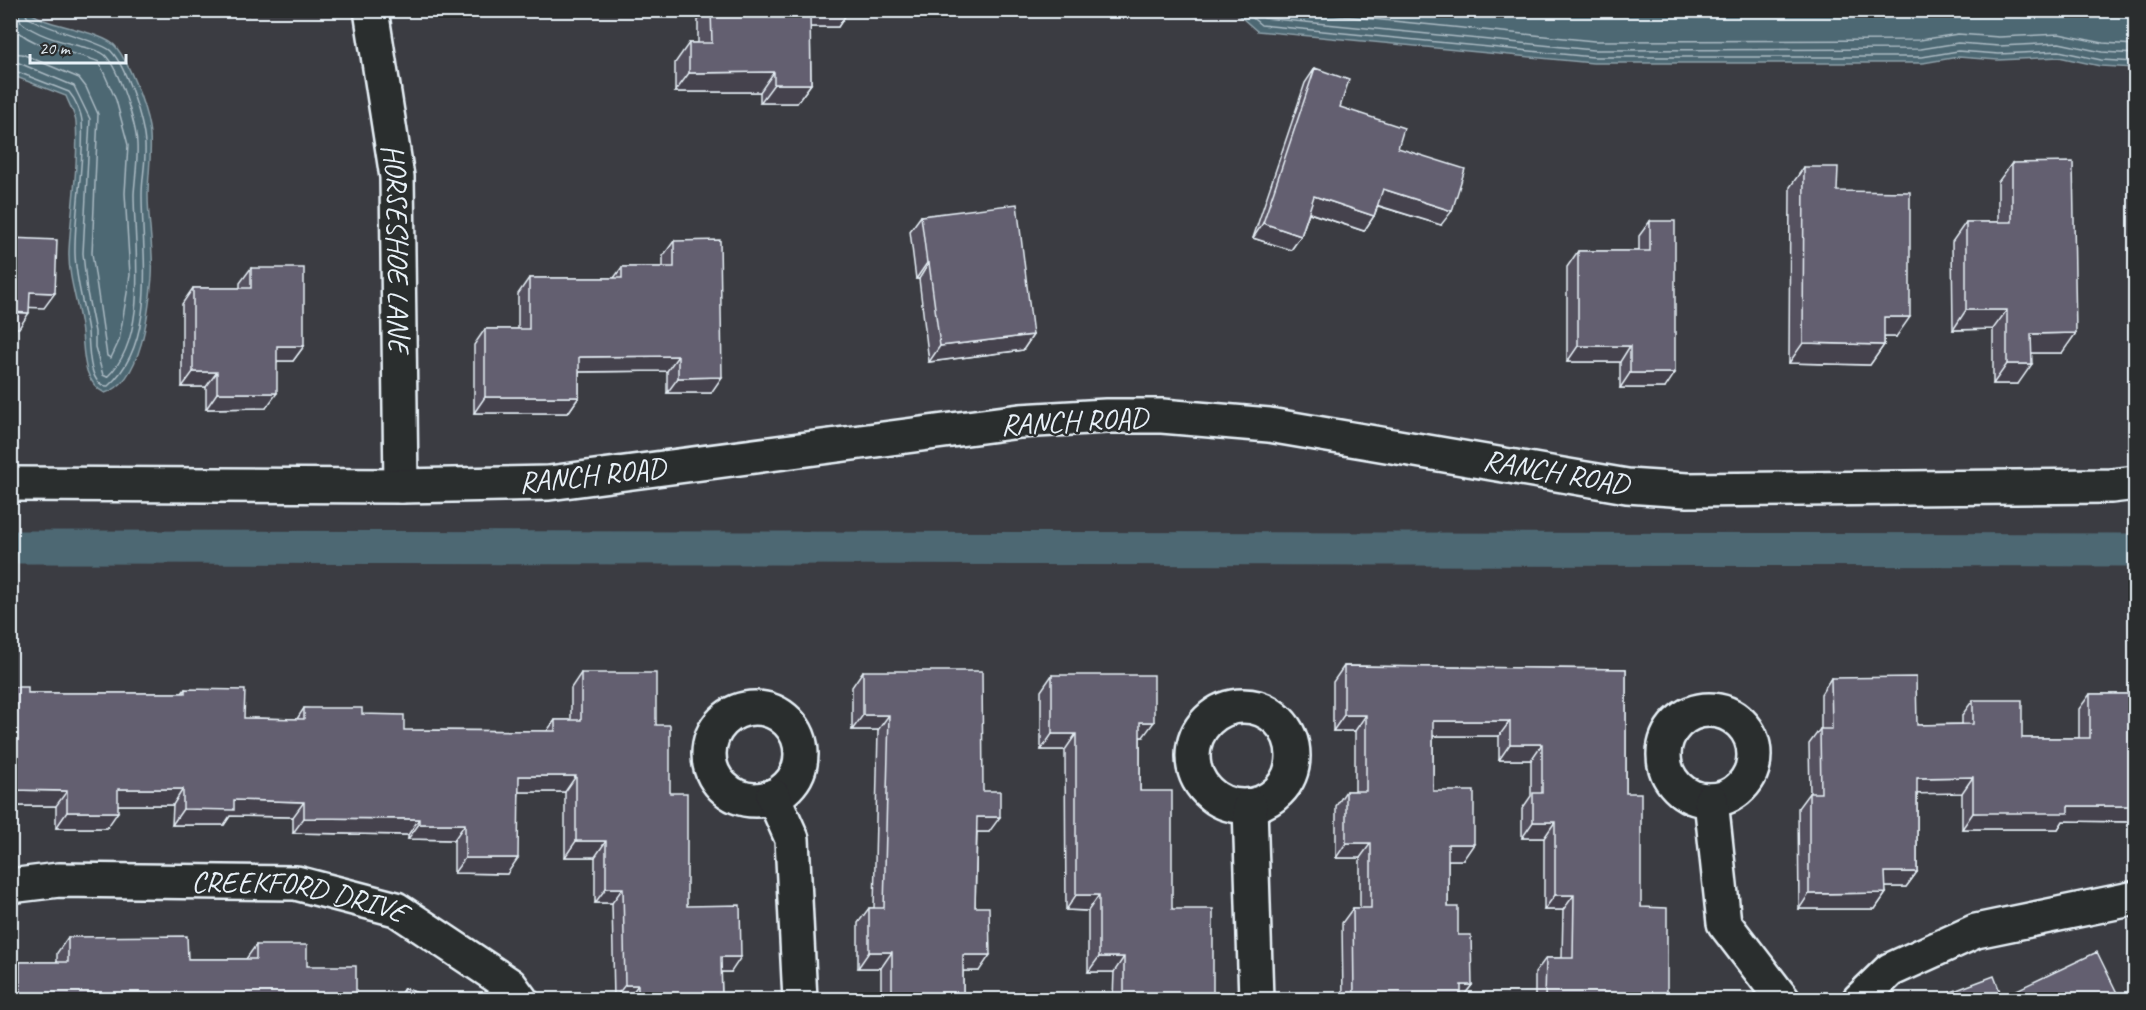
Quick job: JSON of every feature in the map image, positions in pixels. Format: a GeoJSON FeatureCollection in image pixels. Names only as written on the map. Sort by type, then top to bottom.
{"type":"FeatureCollection","features":[{"type":"Feature","properties":{"kind":"street","name":"HORSESHOE LANE"},"geometry":{"type":"LineString","coordinates":[[370,10],[397,177],[401,486]]}},
{"type":"Feature","properties":{"kind":"street","name":"RANCH ROAD"},"geometry":{"type":"LineString","coordinates":[[10,484],[401,486],[549,483],[1020,421],[1106,416],[1208,418],[1269,425],[1627,486],[1675,489],[1860,490],[2111,486],[2136,483]]}},
{"type":"Feature","properties":{"kind":"street"},"geometry":{"type":"LineString","coordinates":[[773,796],[792,839],[800,999]]}},
{"type":"Feature","properties":{"kind":"street"},"geometry":{"type":"LineString","coordinates":[[1710,800],[1724,923],[1783,999]]}},
{"type":"Feature","properties":{"kind":"street"},"geometry":{"type":"LineString","coordinates":[[1250,806],[1256,999]]}},
{"type":"Feature","properties":{"kind":"street","name":"CREEKFORD DRIVE"},"geometry":{"type":"LineString","coordinates":[[10,886],[59,880],[296,883],[396,909],[510,985],[520,999]]}},
{"type":"Feature","properties":{"kind":"street"},"geometry":{"type":"LineString","coordinates":[[1859,999],[1890,970],[1976,931],[2136,898]]}},
{"type":"Feature","properties":{"kind":"water"},"geometry":{"type":"Polygon","coordinates":[[[11,10],[26,11],[44,20],[111,42],[132,74],[147,118],[151,144],[148,195],[152,277],[149,308],[141,344],[128,375],[118,386],[105,393],[92,382],[86,367],[81,323],[70,272],[69,251],[77,138],[75,119],[66,96],[11,75],[11,10]]]}},
{"type":"Feature","properties":{"kind":"water"},"geometry":{"type":"Polygon","coordinates":[[[1234,11],[2135,11],[2135,68],[2100,66],[2059,57],[1998,60],[1958,57],[1923,63],[1593,63],[1257,31],[1234,11]]]}},
{"type":"Feature","properties":{"kind":"building"},"geometry":{"type":"Polygon","coordinates":[[[711,10],[810,10],[811,84],[774,84],[774,72],[689,73],[689,43],[712,43],[711,10]]]}},
{"type":"Feature","properties":{"kind":"building"},"geometry":{"type":"Polygon","coordinates":[[[1315,68],[1349,80],[1340,107],[1404,128],[1398,148],[1465,169],[1452,211],[1383,189],[1374,216],[1314,196],[1301,236],[1263,223],[1315,68]]]}},
{"type":"Feature","properties":{"kind":"building"},"geometry":{"type":"Polygon","coordinates":[[[2073,162],[2076,333],[2031,334],[2032,364],[2007,364],[2007,310],[1966,310],[1966,222],[2012,222],[2012,163],[2073,162]]]}},
{"type":"Feature","properties":{"kind":"building"},"geometry":{"type":"Polygon","coordinates":[[[1804,167],[1838,167],[1837,191],[1910,192],[1910,317],[1884,317],[1884,345],[1803,343],[1804,167]]]}},
{"type":"Feature","properties":{"kind":"building"},"geometry":{"type":"Polygon","coordinates":[[[1017,204],[1033,335],[940,346],[921,216],[1017,204]]]}},
{"type":"Feature","properties":{"kind":"building"},"geometry":{"type":"Polygon","coordinates":[[[1650,221],[1675,221],[1675,373],[1630,373],[1630,346],[1578,346],[1578,251],[1650,251],[1650,221]]]}},
{"type":"Feature","properties":{"kind":"building"},"geometry":{"type":"Polygon","coordinates":[[[10,238],[57,240],[55,293],[30,292],[29,313],[10,312],[10,238]]]}},
{"type":"Feature","properties":{"kind":"building"},"geometry":{"type":"Polygon","coordinates":[[[720,240],[722,377],[678,378],[678,356],[579,357],[579,397],[485,397],[485,329],[529,329],[529,278],[622,278],[622,267],[674,267],[674,241],[720,240]]]}},
{"type":"Feature","properties":{"kind":"building"},"geometry":{"type":"Polygon","coordinates":[[[251,268],[304,268],[304,346],[277,346],[277,393],[217,393],[217,372],[193,372],[193,288],[251,288],[251,268]]]}},
{"type":"Feature","properties":{"kind":"building"},"geometry":{"type":"Polygon","coordinates":[[[1344,666],[1626,669],[1626,793],[1641,793],[1641,907],[1667,908],[1667,999],[1545,999],[1546,958],[1573,958],[1574,895],[1555,895],[1555,822],[1533,822],[1533,793],[1542,793],[1542,744],[1510,744],[1510,721],[1433,721],[1433,791],[1474,791],[1474,844],[1448,844],[1448,907],[1458,907],[1458,935],[1471,935],[1472,985],[1461,985],[1461,999],[1354,999],[1353,908],[1371,908],[1371,843],[1346,843],[1346,791],[1366,791],[1366,715],[1344,715],[1344,666]]]}},
{"type":"Feature","properties":{"kind":"building"},"geometry":{"type":"Polygon","coordinates":[[[863,671],[982,671],[983,791],[1000,791],[1000,817],[977,817],[975,907],[989,907],[990,955],[963,955],[963,999],[892,999],[892,952],[869,952],[869,908],[884,908],[889,715],[863,715],[863,671]]]}},
{"type":"Feature","properties":{"kind":"building"},"geometry":{"type":"Polygon","coordinates":[[[581,673],[656,673],[656,725],[670,725],[670,793],[687,793],[687,906],[740,905],[741,957],[721,957],[722,999],[638,999],[638,985],[625,985],[623,888],[606,888],[606,841],[576,841],[576,776],[519,776],[518,858],[465,858],[465,824],[419,824],[419,819],[304,818],[304,802],[234,800],[234,810],[183,809],[183,789],[118,789],[118,812],[67,812],[67,791],[10,790],[10,687],[28,687],[28,693],[185,693],[185,689],[245,690],[244,718],[304,719],[304,708],[362,708],[362,714],[404,715],[404,730],[555,731],[555,720],[581,720],[581,673]]]}},
{"type":"Feature","properties":{"kind":"building"},"geometry":{"type":"Polygon","coordinates":[[[1052,675],[1154,675],[1154,722],[1140,722],[1140,791],[1172,791],[1172,909],[1213,909],[1213,999],[1124,999],[1124,957],[1099,957],[1099,895],[1076,895],[1076,734],[1052,734],[1052,675]]]}},
{"type":"Feature","properties":{"kind":"building"},"geometry":{"type":"Polygon","coordinates":[[[1916,677],[1917,725],[1973,724],[1973,700],[2022,700],[2022,738],[2090,738],[2090,694],[2136,694],[2136,806],[2068,806],[2068,813],[1973,813],[1973,777],[1917,778],[1917,872],[1885,872],[1886,893],[1809,894],[1809,793],[1821,793],[1820,729],[1832,729],[1831,678],[1916,677]]]}},
{"type":"Feature","properties":{"kind":"building"},"geometry":{"type":"Polygon","coordinates":[[[187,936],[188,959],[256,959],[256,945],[307,945],[307,966],[356,966],[356,999],[20,999],[20,962],[68,962],[68,937],[187,936]]]}},
{"type":"Feature","properties":{"kind":"building"},"geometry":{"type":"Polygon","coordinates":[[[2097,952],[2120,999],[1948,999],[1946,994],[1994,976],[2002,997],[2097,952]]]}},
{"type":"Feature","properties":{"kind":"building"},"geometry":{"type":"Polygon","coordinates":[[[404,988],[434,999],[400,999],[404,988]]]}},
{"type":"Feature","properties":{"kind":"waterway"},"geometry":{"type":"LineString","coordinates":[[10,547],[2136,550]]}}]}
